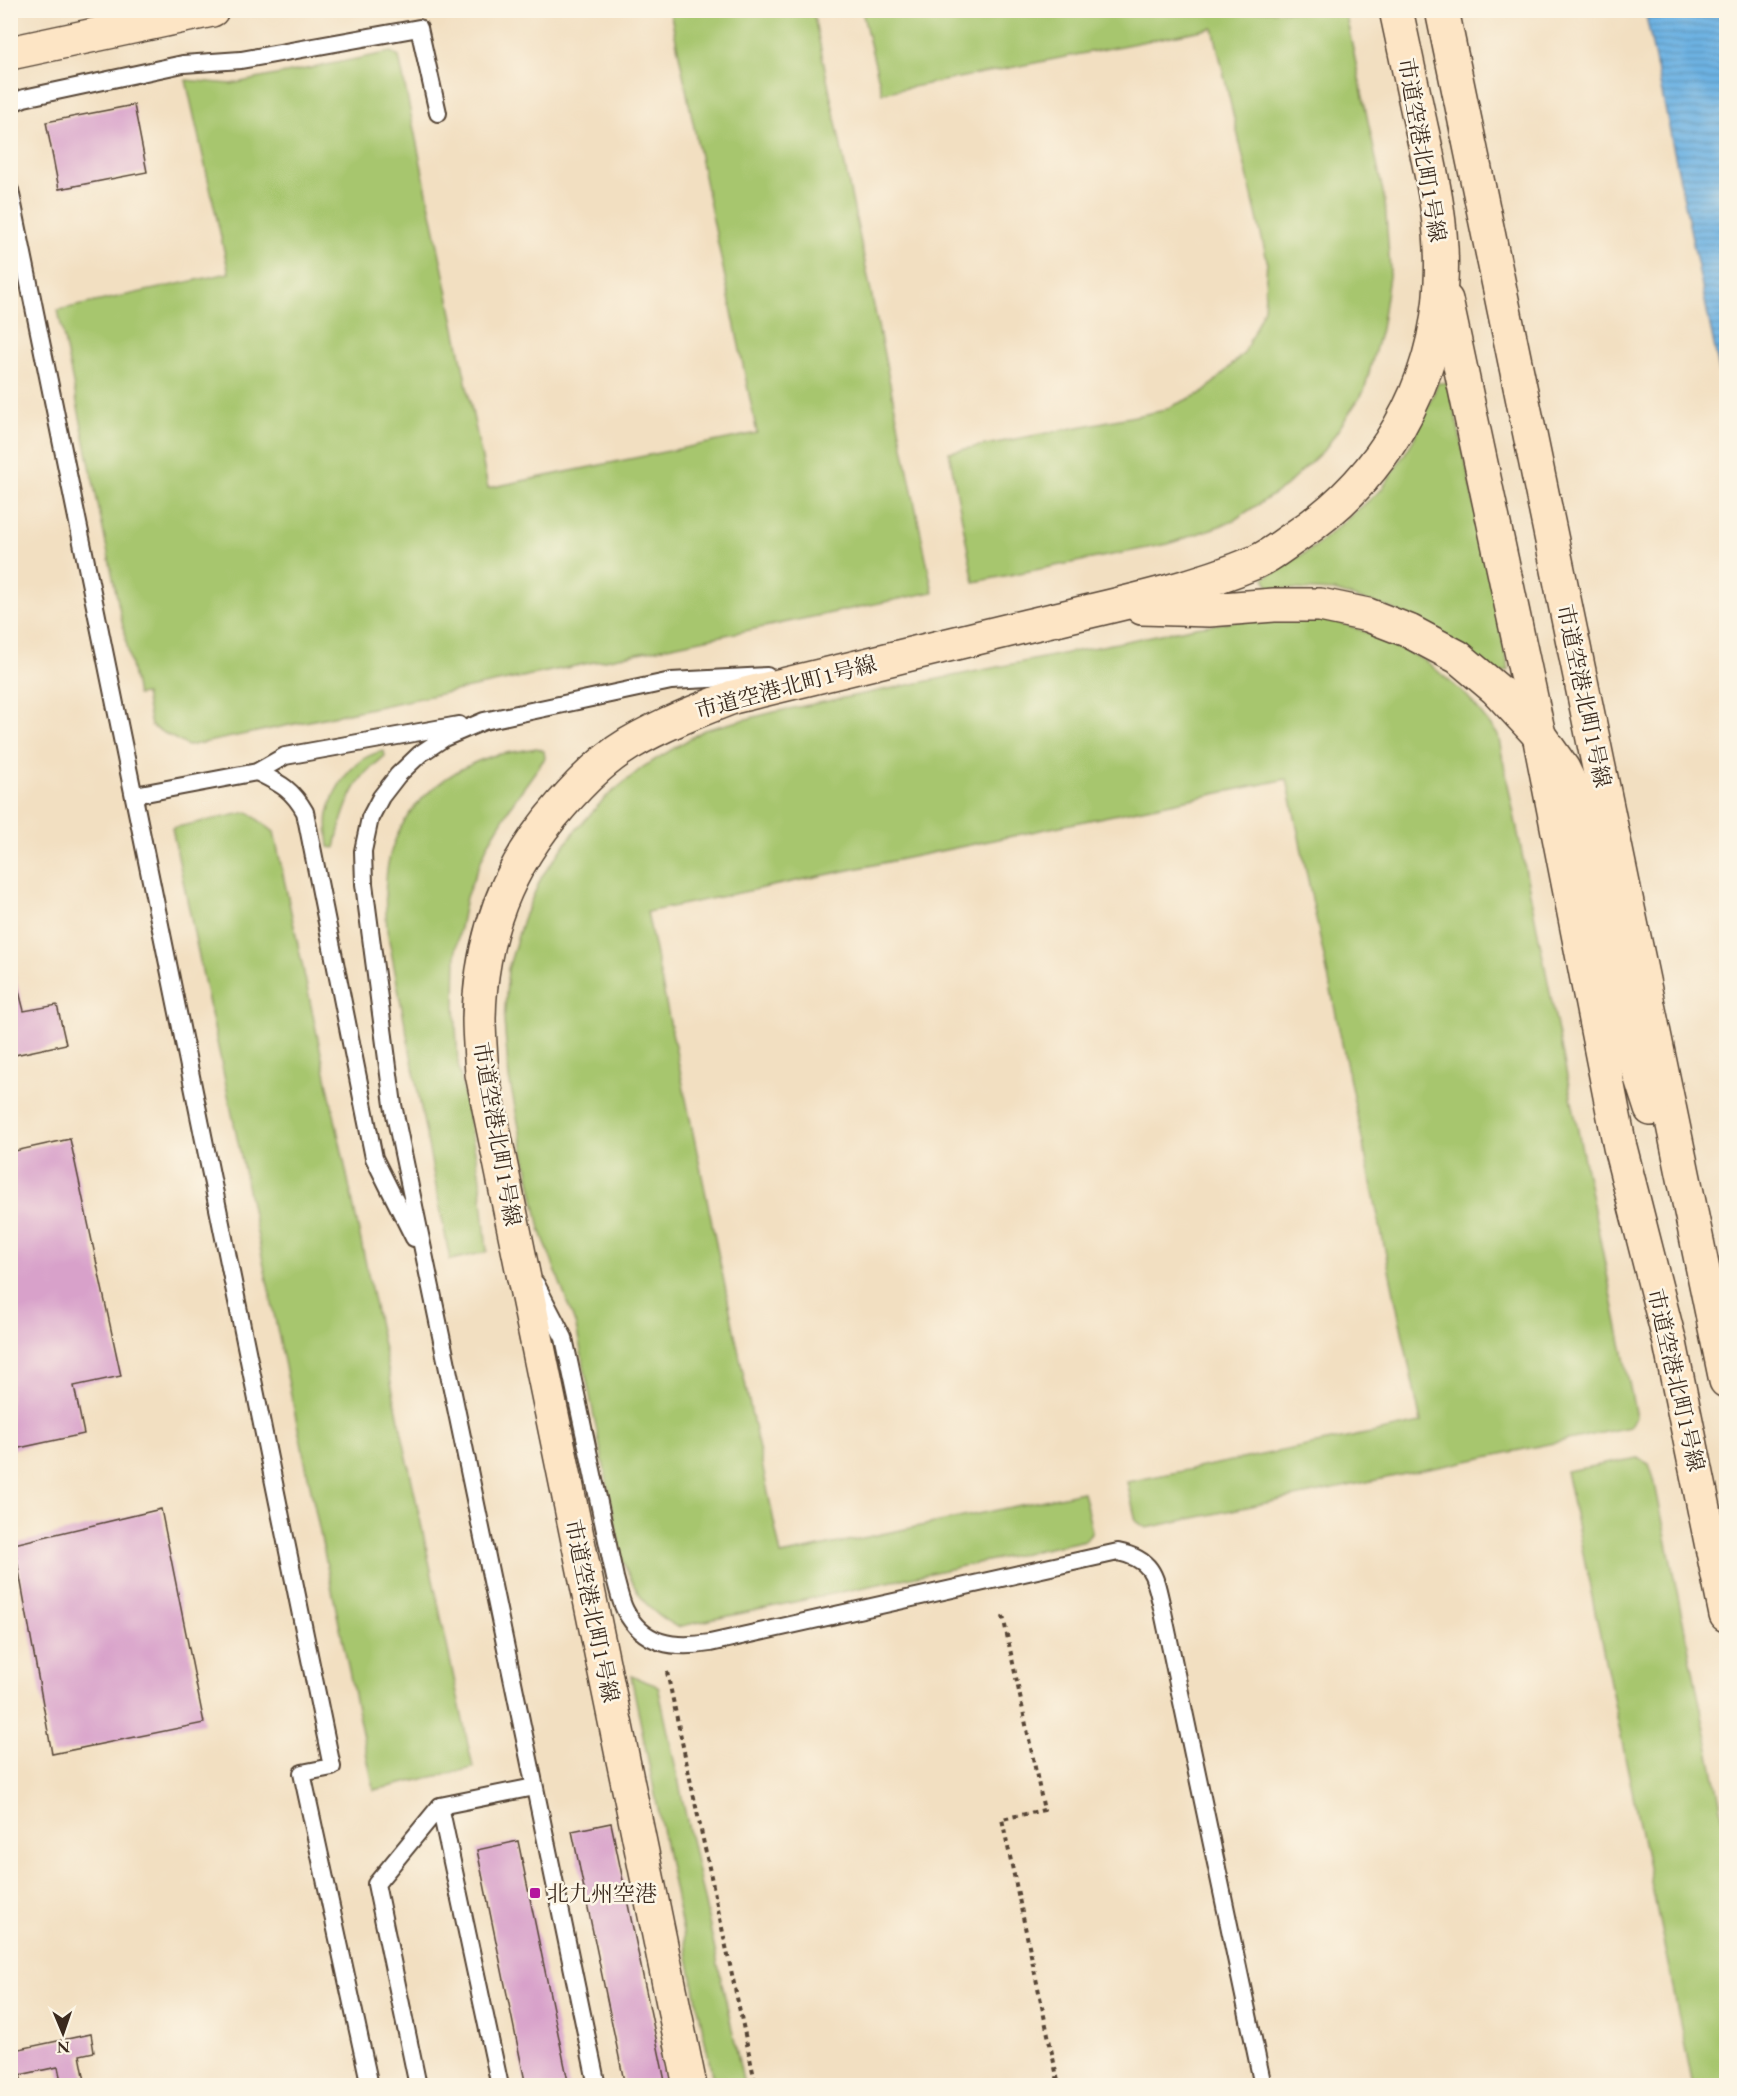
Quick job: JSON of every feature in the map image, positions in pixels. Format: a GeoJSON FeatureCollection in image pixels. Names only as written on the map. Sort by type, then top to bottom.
{"type":"FeatureCollection","features":[{"type":"Feature","properties":{"kind":"street"},"geometry":{"type":"LineString","coordinates":[[10,53],[212,10]]}},
{"type":"Feature","properties":{"kind":"street","name":"市道空港北町1号線"},"geometry":{"type":"LineString","coordinates":[[690,2085],[482,1074],[479,1020],[483,965],[496,912],[517,865],[547,820],[583,780],[627,745],[678,718],[733,698],[1104,608],[1202,581],[1259,561],[1315,524],[1358,485],[1396,435],[1422,381],[1437,326],[1441,280],[1440,231],[1430,169],[1396,10]]}},
{"type":"Feature","properties":{"kind":"street","name":"市道空港北町1号線"},"geometry":{"type":"LineString","coordinates":[[1442,10],[1726,1381]]}},
{"type":"Feature","properties":{"kind":"street","name":"市道空港北町1号線"},"geometry":{"type":"LineString","coordinates":[[1441,280],[1539,735],[1620,1147],[1670,1343],[1726,1615]]}},
{"type":"Feature","properties":{"kind":"street"},"geometry":{"type":"LineString","coordinates":[[1104,608],[1209,610],[1274,605],[1320,605],[1368,615],[1409,631],[1458,657],[1496,689],[1539,735],[1563,769],[1582,811],[1589,834],[1631,1047],[1703,1270]]}},
{"type":"Feature","properties":{"kind":"lane"},"geometry":{"type":"LineString","coordinates":[[10,104],[24,98],[183,64],[241,60],[419,28],[438,113]]}},
{"type":"Feature","properties":{"kind":"lane"},"geometry":{"type":"LineString","coordinates":[[10,190],[332,1767],[302,1773],[370,2085]]}},
{"type":"Feature","properties":{"kind":"lane"},"geometry":{"type":"LineString","coordinates":[[135,795],[257,772],[285,756],[484,721],[671,681],[837,672]]}},
{"type":"Feature","properties":{"kind":"lane"},"geometry":{"type":"LineString","coordinates":[[484,721],[444,738],[420,754],[398,775],[381,797],[370,818],[363,851],[364,884],[393,1105],[597,2085]]}},
{"type":"Feature","properties":{"kind":"lane"},"geometry":{"type":"LineString","coordinates":[[257,772],[278,782],[296,796],[305,812],[374,1158],[424,1259]]}},
{"type":"Feature","properties":{"kind":"lane"},"geometry":{"type":"LineString","coordinates":[[517,1246],[564,1338],[623,1608],[634,1626],[650,1638],[688,1647],[710,1644],[1118,1552],[1133,1555],[1147,1563],[1154,1577],[1163,1612],[1263,2085]]}},
{"type":"Feature","properties":{"kind":"lane"},"geometry":{"type":"LineString","coordinates":[[418,2085],[376,1884],[440,1806],[534,1787]]}},
{"type":"Feature","properties":{"kind":"lane"},"geometry":{"type":"LineString","coordinates":[[440,1806],[501,2085]]}},
{"type":"Feature","properties":{"kind":"lane"},"geometry":{"type":"LineString","coordinates":[[10,2072],[13,2085]]}},
{"type":"Feature","properties":{"kind":"path"},"geometry":{"type":"LineString","coordinates":[[1003,1616],[1044,1810],[1002,1819],[1059,2085]]}},
{"type":"Feature","properties":{"kind":"path"},"geometry":{"type":"LineString","coordinates":[[667,1672],[756,2085]]}},
{"type":"Feature","properties":{"kind":"green space"},"geometry":{"type":"Polygon","coordinates":[[[670,11],[813,11],[933,592],[188,746],[151,726],[145,694],[137,695],[58,310],[229,273],[186,80],[231,84],[391,52],[399,57],[488,488],[757,433],[670,11]]]}},
{"type":"Feature","properties":{"kind":"green space"},"geometry":{"type":"Polygon","coordinates":[[[862,11],[1345,11],[1385,202],[1390,270],[1381,329],[1364,391],[1326,448],[1285,487],[1231,522],[1168,544],[974,582],[949,452],[1161,411],[1204,392],[1244,353],[1264,308],[1267,260],[1213,28],[882,93],[862,11]]]}},
{"type":"Feature","properties":{"kind":"green space"},"geometry":{"type":"Polygon","coordinates":[[[1438,383],[1449,383],[1509,670],[1499,674],[1393,609],[1334,591],[1270,588],[1264,578],[1313,548],[1382,489],[1413,441],[1438,383]]]}},
{"type":"Feature","properties":{"kind":"green space"},"geometry":{"type":"Polygon","coordinates":[[[1264,617],[1328,618],[1385,639],[1427,662],[1468,697],[1498,735],[1636,1417],[1630,1427],[1146,1528],[1136,1521],[1127,1482],[1421,1423],[1287,779],[647,912],[781,1555],[1083,1492],[1092,1531],[1086,1540],[677,1627],[666,1621],[643,1600],[623,1562],[576,1326],[540,1229],[509,1078],[504,1021],[508,969],[523,919],[542,876],[575,831],[606,797],[643,767],[704,730],[774,712],[1196,627],[1264,617]]]}},
{"type":"Feature","properties":{"kind":"green space"},"geometry":{"type":"Polygon","coordinates":[[[537,748],[544,751],[545,758],[514,801],[488,844],[466,897],[456,949],[455,1006],[458,1064],[480,1177],[487,1252],[450,1260],[387,930],[386,875],[390,853],[401,828],[421,800],[446,778],[476,762],[497,755],[537,748]]]}},
{"type":"Feature","properties":{"kind":"green space"},"geometry":{"type":"Polygon","coordinates":[[[384,751],[385,756],[365,773],[357,784],[345,810],[335,848],[329,847],[328,814],[335,793],[355,765],[384,751]]]}},
{"type":"Feature","properties":{"kind":"green space"},"geometry":{"type":"Polygon","coordinates":[[[248,812],[274,832],[473,1768],[374,1790],[172,828],[248,812]]]}},
{"type":"Feature","properties":{"kind":"green space"},"geometry":{"type":"Polygon","coordinates":[[[1638,1458],[1649,1464],[1654,1479],[1726,1832],[1726,2085],[1693,2085],[1566,1471],[1638,1458]]]}},
{"type":"Feature","properties":{"kind":"green space"},"geometry":{"type":"Polygon","coordinates":[[[631,1676],[658,1686],[744,2085],[714,2085],[631,1676]]]}},
{"type":"Feature","properties":{"kind":"water"},"geometry":{"type":"Polygon","coordinates":[[[1645,11],[1726,11],[1726,403],[1645,11]]]}},
{"type":"Feature","properties":{"kind":"building"},"geometry":{"type":"Polygon","coordinates":[[[134,105],[147,172],[59,189],[46,122],[134,105]]]}},
{"type":"Feature","properties":{"kind":"building"},"geometry":{"type":"Polygon","coordinates":[[[10,956],[24,1011],[57,1005],[66,1044],[10,1056],[10,956]]]}},
{"type":"Feature","properties":{"kind":"building"},"geometry":{"type":"Polygon","coordinates":[[[70,1139],[121,1376],[74,1386],[84,1434],[10,1450],[10,1152],[70,1139]]]}},
{"type":"Feature","properties":{"kind":"building"},"geometry":{"type":"Polygon","coordinates":[[[161,1509],[204,1723],[52,1754],[14,1544],[161,1509]]]}},
{"type":"Feature","properties":{"kind":"building"},"geometry":{"type":"Polygon","coordinates":[[[611,1823],[666,2086],[625,2086],[572,1831],[611,1823]]]}},
{"type":"Feature","properties":{"kind":"building"},"geometry":{"type":"Polygon","coordinates":[[[518,1841],[569,2086],[526,2086],[477,1850],[518,1841]]]}},
{"type":"Feature","properties":{"kind":"building"},"geometry":{"type":"Polygon","coordinates":[[[91,2034],[94,2052],[80,2055],[86,2086],[62,2086],[58,2067],[10,2077],[10,2051],[91,2034]]]}},
{"type":"Feature","properties":{"kind":"place","name":"北九州空港"},"geometry":{"type":"Point","coordinates":[535,1893]}}]}
